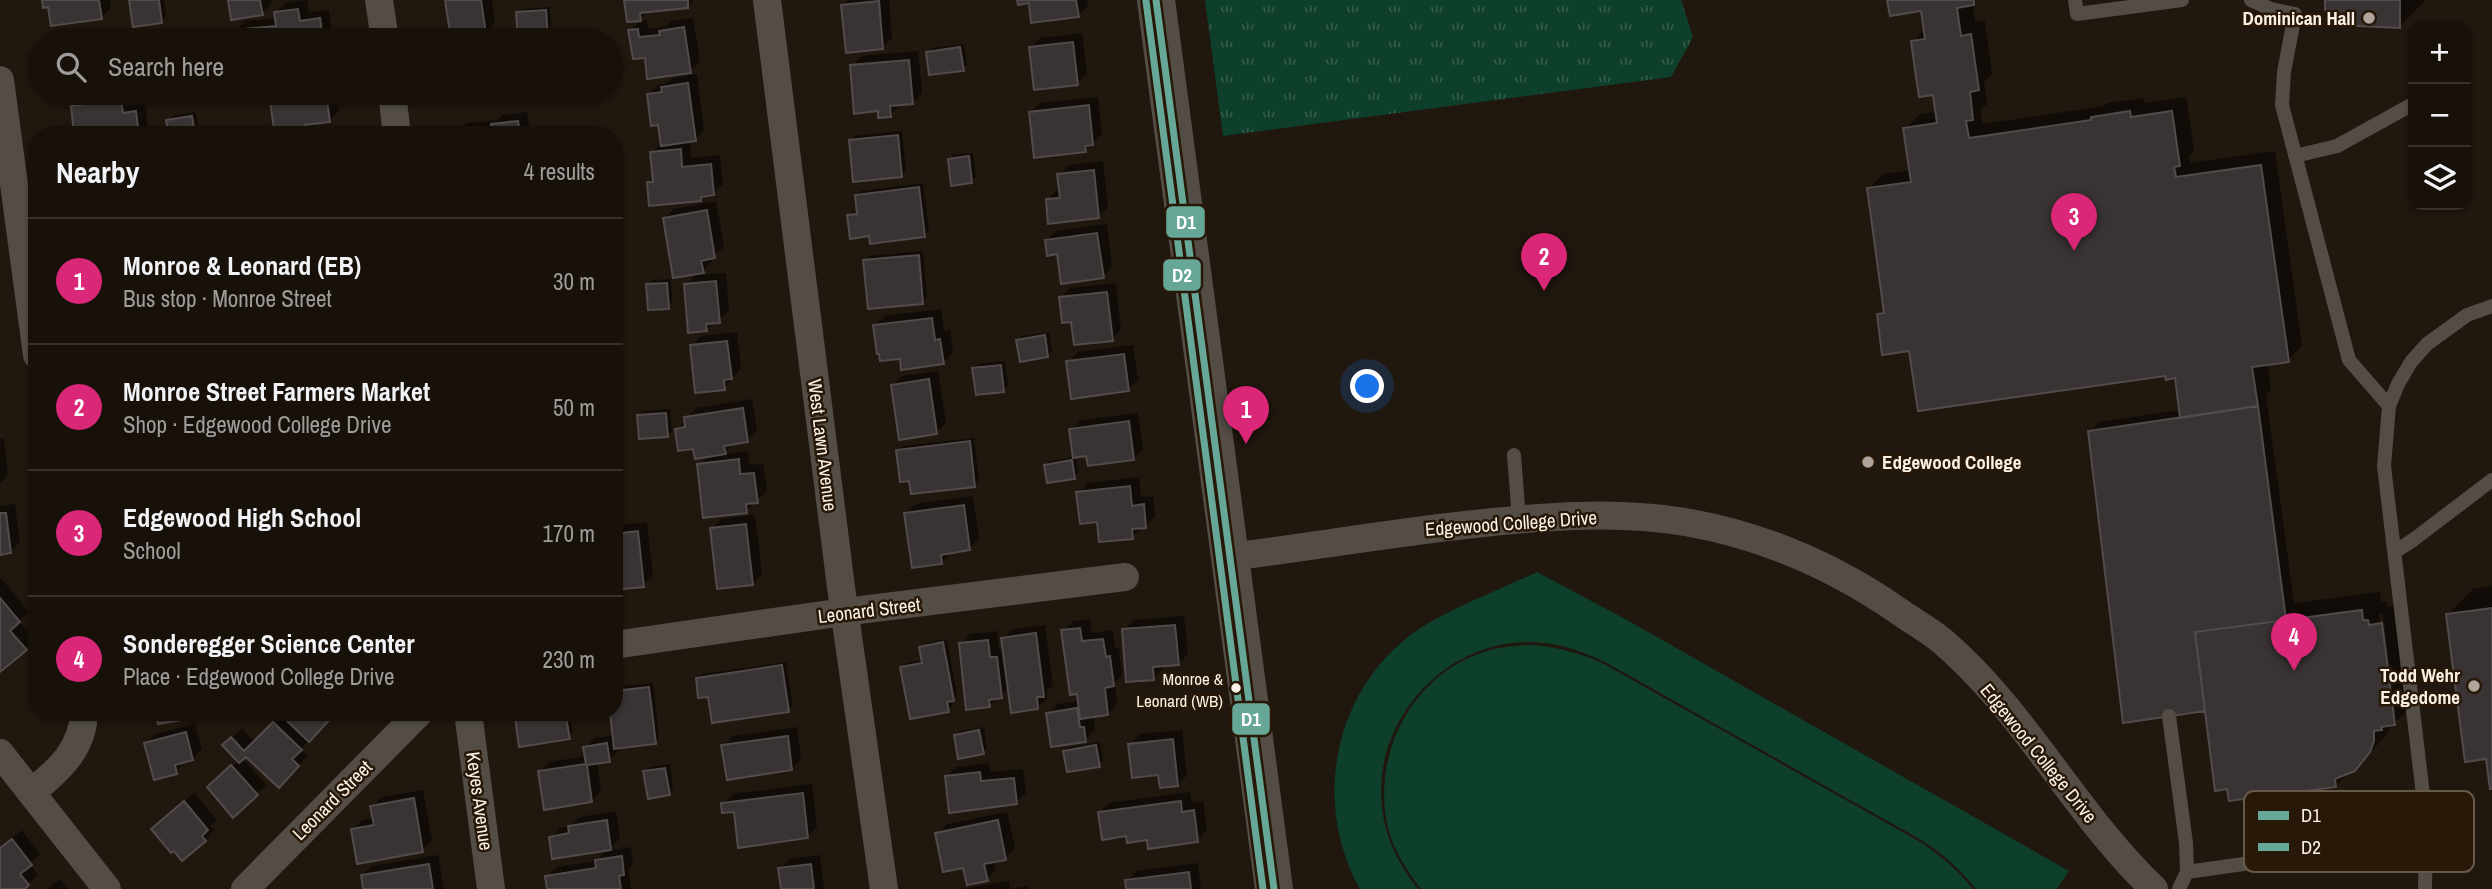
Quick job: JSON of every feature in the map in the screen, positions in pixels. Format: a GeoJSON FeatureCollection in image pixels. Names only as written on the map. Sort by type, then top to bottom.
{"type":"FeatureCollection","features":[{"type":"Feature","properties":{"kind":"main road"},"geometry":{"type":"LineString","coordinates":[[1156,0],[1274,889]]}},
{"type":"Feature","properties":{"kind":"street"},"geometry":{"type":"LineString","coordinates":[[379,0],[383,28]]}},
{"type":"Feature","properties":{"kind":"street","name":"West Lawn Avenue"},"geometry":{"type":"LineString","coordinates":[[767,0],[844,612],[884,889]]}},
{"type":"Feature","properties":{"kind":"street"},"geometry":{"type":"LineString","coordinates":[[0,80],[28,288]]}},
{"type":"Feature","properties":{"kind":"street"},"geometry":{"type":"LineString","coordinates":[[393,105],[396,126]]}},
{"type":"Feature","properties":{"kind":"street","name":"Edgewood College Drive"},"geometry":{"type":"LineString","coordinates":[[1230,557],[1407,531],[1519,519],[1591,516],[1683,522],[1751,538],[1797,555],[1860,585],[1941,640],[1994,692],[2104,833],[2154,889]]}},
{"type":"Feature","properties":{"kind":"street","name":"Leonard Street"},"geometry":{"type":"LineString","coordinates":[[623,644],[844,612],[1125,577]]}},
{"type":"Feature","properties":{"kind":"street"},"geometry":{"type":"LineString","coordinates":[[32,792],[70,757],[80,735],[82,721]]}},
{"type":"Feature","properties":{"kind":"street","name":"Leonard Street"},"geometry":{"type":"LineString","coordinates":[[245,889],[412,721]]}},
{"type":"Feature","properties":{"kind":"street","name":"Keyes Avenue"},"geometry":{"type":"LineString","coordinates":[[469,721],[491,889]]}},
{"type":"Feature","properties":{"kind":"street"},"geometry":{"type":"LineString","coordinates":[[0,753],[107,889]]}},
{"type":"Feature","properties":{"kind":"lane"},"geometry":{"type":"LineString","coordinates":[[2075,0],[2077,15],[2182,0]]}},
{"type":"Feature","properties":{"kind":"lane"},"geometry":{"type":"LineString","coordinates":[[2250,0],[2295,15]]}},
{"type":"Feature","properties":{"kind":"lane"},"geometry":{"type":"LineString","coordinates":[[2299,0],[2284,72],[2282,105],[2349,360],[2389,406]]}},
{"type":"Feature","properties":{"kind":"lane"},"geometry":{"type":"LineString","coordinates":[[2295,156],[2337,146],[2408,107]]}},
{"type":"Feature","properties":{"kind":"lane"},"geometry":{"type":"LineString","coordinates":[[2421,791],[2396,551],[2384,466],[2389,406],[2411,362],[2427,344],[2467,315],[2492,306]]}},
{"type":"Feature","properties":{"kind":"lane"},"geometry":{"type":"LineString","coordinates":[[1514,455],[1519,519]]}},
{"type":"Feature","properties":{"kind":"lane"},"geometry":{"type":"LineString","coordinates":[[2396,551],[2492,480]]}},
{"type":"Feature","properties":{"kind":"lane"},"geometry":{"type":"LineString","coordinates":[[2169,716],[2186,843],[2187,872],[2179,889]]}},
{"type":"Feature","properties":{"kind":"lane"},"geometry":{"type":"LineString","coordinates":[[2187,872],[2244,864]]}},
{"type":"Feature","properties":{"kind":"green space"},"geometry":{"type":"Polygon","coordinates":[[[1205,0],[1681,0],[1693,37],[1671,77],[1223,136],[1205,0]]]}},
{"type":"Feature","properties":{"kind":"green space"},"geometry":{"type":"Polygon","coordinates":[[[1537,572],[1627,620],[2069,871],[2057,889],[1976,889],[1951,863],[1923,841],[1605,662],[1570,648],[1533,642],[1501,645],[1471,654],[1444,670],[1421,691],[1402,716],[1389,744],[1382,775],[1382,807],[1386,830],[1394,851],[1418,889],[1360,889],[1345,857],[1337,823],[1334,789],[1338,754],[1347,721],[1362,690],[1382,662],[1408,637],[1453,610],[1537,572]]]}},
{"type":"Feature","properties":{"kind":"green space"},"geometry":{"type":"Polygon","coordinates":[[[1532,645],[1569,651],[1604,664],[1922,843],[1949,864],[1973,889],[1421,889],[1394,845],[1384,801],[1386,773],[1402,722],[1417,699],[1436,679],[1458,663],[1490,650],[1532,645]]]}},
{"type":"Feature","properties":{"kind":"building"},"geometry":{"type":"Polygon","coordinates":[[[42,0],[99,0],[102,19],[51,26],[48,7],[43,8],[42,0]]]}},
{"type":"Feature","properties":{"kind":"building"},"geometry":{"type":"Polygon","coordinates":[[[129,0],[159,0],[162,23],[133,27],[129,0]]]}},
{"type":"Feature","properties":{"kind":"building"},"geometry":{"type":"Polygon","coordinates":[[[228,0],[260,0],[263,15],[231,20],[228,0]]]}},
{"type":"Feature","properties":{"kind":"building"},"geometry":{"type":"Polygon","coordinates":[[[445,0],[481,0],[485,28],[449,28],[445,0]]]}},
{"type":"Feature","properties":{"kind":"building"},"geometry":{"type":"Polygon","coordinates":[[[624,0],[688,0],[688,8],[640,13],[641,21],[627,22],[624,0]]]}},
{"type":"Feature","properties":{"kind":"building"},"geometry":{"type":"Polygon","coordinates":[[[1017,0],[1076,0],[1079,17],[1031,23],[1029,3],[1018,5],[1017,0]]]}},
{"type":"Feature","properties":{"kind":"building"},"geometry":{"type":"Polygon","coordinates":[[[1887,0],[1974,0],[1974,5],[1957,8],[1961,36],[1971,34],[1979,90],[1970,92],[1973,120],[1966,121],[1969,138],[2091,120],[2091,117],[2130,111],[2131,117],[2172,111],[2180,166],[2174,167],[2176,177],[2261,165],[2289,362],[2252,367],[2258,406],[2180,418],[2175,378],[2166,380],[2165,376],[1918,411],[1909,351],[1882,355],[1877,314],[1884,313],[1867,188],[1911,182],[1903,128],[1937,123],[1933,95],[1919,97],[1915,70],[1911,41],[1925,39],[1921,11],[1890,16],[1887,0]]]}},
{"type":"Feature","properties":{"kind":"building","name":"Dominican Hall"},"geometry":{"type":"Polygon","coordinates":[[[2325,0],[2400,0],[2400,28],[2337,25],[2337,11],[2325,10],[2325,0]]]}},
{"type":"Feature","properties":{"kind":"building"},"geometry":{"type":"Polygon","coordinates":[[[879,1],[883,49],[846,53],[841,5],[879,1]]]}},
{"type":"Feature","properties":{"kind":"building"},"geometry":{"type":"Polygon","coordinates":[[[298,9],[300,21],[320,18],[321,28],[254,28],[276,26],[274,12],[298,9]]]}},
{"type":"Feature","properties":{"kind":"building"},"geometry":{"type":"Polygon","coordinates":[[[546,10],[547,28],[517,28],[516,12],[546,10]]]}},
{"type":"Feature","properties":{"kind":"building"},"geometry":{"type":"Polygon","coordinates":[[[684,27],[691,73],[647,79],[645,58],[633,59],[628,30],[638,29],[639,37],[660,35],[659,31],[684,27]]]}},
{"type":"Feature","properties":{"kind":"building"},"geometry":{"type":"Polygon","coordinates":[[[1073,42],[1078,85],[1034,90],[1029,47],[1073,42]]]}},
{"type":"Feature","properties":{"kind":"building"},"geometry":{"type":"Polygon","coordinates":[[[960,47],[964,71],[929,75],[926,52],[960,47]]]}},
{"type":"Feature","properties":{"kind":"building"},"geometry":{"type":"Polygon","coordinates":[[[909,60],[913,104],[890,106],[891,117],[878,118],[878,111],[854,114],[850,65],[909,60]]]}},
{"type":"Feature","properties":{"kind":"building"},"geometry":{"type":"Polygon","coordinates":[[[688,83],[696,141],[661,146],[658,125],[651,126],[647,94],[662,92],[661,87],[688,83]]]}},
{"type":"Feature","properties":{"kind":"building"},"geometry":{"type":"Polygon","coordinates":[[[122,105],[123,113],[136,111],[138,126],[73,126],[71,106],[122,105]]]}},
{"type":"Feature","properties":{"kind":"building"},"geometry":{"type":"Polygon","coordinates":[[[270,105],[328,105],[330,122],[305,126],[274,126],[270,105]]]}},
{"type":"Feature","properties":{"kind":"building"},"geometry":{"type":"Polygon","coordinates":[[[1089,105],[1093,145],[1085,146],[1086,152],[1034,158],[1029,112],[1089,105]]]}},
{"type":"Feature","properties":{"kind":"building"},"geometry":{"type":"Polygon","coordinates":[[[192,116],[194,126],[167,126],[166,120],[192,116]]]}},
{"type":"Feature","properties":{"kind":"building"},"geometry":{"type":"Polygon","coordinates":[[[518,121],[519,126],[491,126],[518,121]]]}},
{"type":"Feature","properties":{"kind":"building"},"geometry":{"type":"Polygon","coordinates":[[[898,135],[902,177],[853,182],[849,140],[898,135]]]}},
{"type":"Feature","properties":{"kind":"building"},"geometry":{"type":"Polygon","coordinates":[[[681,149],[682,167],[711,164],[714,195],[701,197],[701,201],[649,206],[647,182],[653,182],[650,152],[681,149]]]}},
{"type":"Feature","properties":{"kind":"building"},"geometry":{"type":"Polygon","coordinates":[[[969,156],[972,183],[951,186],[948,159],[969,156]]]}},
{"type":"Feature","properties":{"kind":"building"},"geometry":{"type":"Polygon","coordinates":[[[1094,170],[1099,218],[1048,224],[1046,199],[1060,198],[1057,174],[1094,170]]]}},
{"type":"Feature","properties":{"kind":"building"},"geometry":{"type":"Polygon","coordinates":[[[919,187],[925,237],[870,244],[869,236],[850,239],[847,215],[857,214],[855,195],[919,187]]]}},
{"type":"Feature","properties":{"kind":"building"},"geometry":{"type":"Polygon","coordinates":[[[707,210],[715,258],[701,261],[704,273],[673,278],[663,218],[707,210]]]}},
{"type":"Feature","properties":{"kind":"building"},"geometry":{"type":"Polygon","coordinates":[[[1097,233],[1104,278],[1061,284],[1057,254],[1047,256],[1045,240],[1097,233]]]}},
{"type":"Feature","properties":{"kind":"building"},"geometry":{"type":"Polygon","coordinates":[[[919,255],[923,304],[868,309],[863,260],[919,255]]]}},
{"type":"Feature","properties":{"kind":"building"},"geometry":{"type":"Polygon","coordinates":[[[716,281],[720,323],[706,324],[707,331],[688,333],[684,284],[716,281]]]}},
{"type":"Feature","properties":{"kind":"building"},"geometry":{"type":"Polygon","coordinates":[[[667,283],[669,309],[648,310],[646,284],[667,283]]]}},
{"type":"Feature","properties":{"kind":"building"},"geometry":{"type":"Polygon","coordinates":[[[1107,292],[1113,341],[1074,345],[1071,322],[1062,323],[1059,297],[1107,292]]]}},
{"type":"Feature","properties":{"kind":"building"},"geometry":{"type":"Polygon","coordinates":[[[932,318],[935,340],[940,339],[944,364],[901,370],[900,359],[880,361],[873,325],[932,318]]]}},
{"type":"Feature","properties":{"kind":"building"},"geometry":{"type":"Polygon","coordinates":[[[1045,335],[1048,357],[1020,362],[1016,340],[1045,335]]]}},
{"type":"Feature","properties":{"kind":"building"},"geometry":{"type":"Polygon","coordinates":[[[727,341],[732,379],[724,380],[725,390],[695,393],[690,345],[727,341]]]}},
{"type":"Feature","properties":{"kind":"building"},"geometry":{"type":"Polygon","coordinates":[[[1124,354],[1129,391],[1071,399],[1066,361],[1124,354]]]}},
{"type":"Feature","properties":{"kind":"building"},"geometry":{"type":"Polygon","coordinates":[[[1001,365],[1004,392],[976,395],[972,368],[1001,365]]]}},
{"type":"Feature","properties":{"kind":"building"},"geometry":{"type":"Polygon","coordinates":[[[929,379],[937,434],[899,440],[891,385],[929,379]]]}},
{"type":"Feature","properties":{"kind":"building"},"geometry":{"type":"Polygon","coordinates":[[[2258,406],[2286,620],[2195,632],[2205,711],[2123,723],[2088,431],[2258,406]]]}},
{"type":"Feature","properties":{"kind":"building"},"geometry":{"type":"Polygon","coordinates":[[[743,408],[748,442],[724,446],[726,454],[695,459],[693,449],[678,451],[675,429],[685,427],[684,417],[743,408]]]}},
{"type":"Feature","properties":{"kind":"building"},"geometry":{"type":"Polygon","coordinates":[[[666,413],[668,437],[639,439],[637,415],[666,413]]]}},
{"type":"Feature","properties":{"kind":"building"},"geometry":{"type":"Polygon","coordinates":[[[1129,421],[1134,460],[1088,466],[1086,456],[1073,458],[1069,429],[1129,421]]]}},
{"type":"Feature","properties":{"kind":"building"},"geometry":{"type":"Polygon","coordinates":[[[970,441],[975,487],[911,494],[909,481],[900,482],[896,450],[970,441]]]}},
{"type":"Feature","properties":{"kind":"building"},"geometry":{"type":"Polygon","coordinates":[[[739,459],[740,474],[754,473],[758,503],[746,504],[747,513],[703,518],[697,464],[739,459]]]}},
{"type":"Feature","properties":{"kind":"building"},"geometry":{"type":"Polygon","coordinates":[[[1072,460],[1075,479],[1047,483],[1044,465],[1072,460]]]}},
{"type":"Feature","properties":{"kind":"building"},"geometry":{"type":"Polygon","coordinates":[[[1130,486],[1132,506],[1144,504],[1146,528],[1132,529],[1133,539],[1099,542],[1097,522],[1080,524],[1076,492],[1130,486]]]}},
{"type":"Feature","properties":{"kind":"building"},"geometry":{"type":"Polygon","coordinates":[[[964,505],[970,550],[941,555],[942,564],[912,568],[904,513],[964,505]]]}},
{"type":"Feature","properties":{"kind":"building"},"geometry":{"type":"Polygon","coordinates":[[[0,513],[6,513],[11,553],[0,555],[0,513]]]}},
{"type":"Feature","properties":{"kind":"building"},"geometry":{"type":"Polygon","coordinates":[[[746,524],[753,585],[717,589],[710,528],[746,524]]]}},
{"type":"Feature","properties":{"kind":"building"},"geometry":{"type":"Polygon","coordinates":[[[638,531],[644,587],[623,589],[623,533],[638,531]]]}},
{"type":"Feature","properties":{"kind":"building"},"geometry":{"type":"Polygon","coordinates":[[[0,598],[20,622],[10,631],[27,650],[0,672],[0,598]]]}},
{"type":"Feature","properties":{"kind":"building","name":"Todd Wehr Edgedome"},"geometry":{"type":"Polygon","coordinates":[[[2492,608],[2490,789],[2486,759],[2465,762],[2446,614],[2492,608]]]}},
{"type":"Feature","properties":{"kind":"building"},"geometry":{"type":"Polygon","coordinates":[[[2362,610],[2363,620],[2368,620],[2369,625],[2382,623],[2395,725],[2374,731],[2370,752],[2355,771],[2335,779],[2336,787],[2305,791],[2244,791],[2244,799],[2229,801],[2227,789],[2215,791],[2195,632],[2362,610]]]}},
{"type":"Feature","properties":{"kind":"building"},"geometry":{"type":"Polygon","coordinates":[[[1175,625],[1179,665],[1153,667],[1154,680],[1126,682],[1122,629],[1175,625]]]}},
{"type":"Feature","properties":{"kind":"building"},"geometry":{"type":"Polygon","coordinates":[[[1080,628],[1082,641],[1103,639],[1106,657],[1110,656],[1114,686],[1105,688],[1108,715],[1080,719],[1077,694],[1070,695],[1061,630],[1080,628]]]}},
{"type":"Feature","properties":{"kind":"building"},"geometry":{"type":"Polygon","coordinates":[[[1036,633],[1044,697],[1037,697],[1038,709],[1011,713],[1001,638],[1036,633]]]}},
{"type":"Feature","properties":{"kind":"building"},"geometry":{"type":"Polygon","coordinates":[[[988,640],[990,657],[997,657],[1002,698],[989,700],[990,707],[966,710],[959,643],[988,640]]]}},
{"type":"Feature","properties":{"kind":"building"},"geometry":{"type":"Polygon","coordinates":[[[943,642],[954,701],[947,702],[949,712],[910,719],[900,667],[922,663],[919,647],[943,642]]]}},
{"type":"Feature","properties":{"kind":"building"},"geometry":{"type":"Polygon","coordinates":[[[782,665],[789,712],[712,723],[708,697],[698,698],[696,678],[782,665]]]}},
{"type":"Feature","properties":{"kind":"building"},"geometry":{"type":"Polygon","coordinates":[[[649,687],[656,744],[614,749],[611,721],[623,721],[623,690],[649,687]]]}},
{"type":"Feature","properties":{"kind":"building"},"geometry":{"type":"Polygon","coordinates":[[[1077,708],[1086,742],[1051,747],[1046,713],[1077,708]]]}},
{"type":"Feature","properties":{"kind":"building"},"geometry":{"type":"Polygon","coordinates":[[[287,721],[328,721],[309,742],[287,721]]]}},
{"type":"Feature","properties":{"kind":"building"},"geometry":{"type":"Polygon","coordinates":[[[516,721],[567,721],[570,739],[519,747],[516,721]]]}},
{"type":"Feature","properties":{"kind":"building"},"geometry":{"type":"Polygon","coordinates":[[[273,722],[302,750],[292,759],[299,766],[279,788],[246,757],[239,763],[222,745],[231,737],[244,751],[273,722]]]}},
{"type":"Feature","properties":{"kind":"building"},"geometry":{"type":"Polygon","coordinates":[[[979,730],[984,754],[958,759],[954,735],[979,730]]]}},
{"type":"Feature","properties":{"kind":"building"},"geometry":{"type":"Polygon","coordinates":[[[186,732],[193,760],[175,765],[177,774],[154,780],[144,743],[186,732]]]}},
{"type":"Feature","properties":{"kind":"building"},"geometry":{"type":"Polygon","coordinates":[[[788,736],[792,770],[727,780],[721,745],[788,736]]]}},
{"type":"Feature","properties":{"kind":"building"},"geometry":{"type":"Polygon","coordinates":[[[1173,739],[1178,786],[1160,788],[1158,775],[1132,778],[1128,744],[1173,739]]]}},
{"type":"Feature","properties":{"kind":"building"},"geometry":{"type":"Polygon","coordinates":[[[607,743],[610,762],[587,765],[592,802],[544,810],[538,771],[586,764],[583,747],[607,743]]]}},
{"type":"Feature","properties":{"kind":"building"},"geometry":{"type":"Polygon","coordinates":[[[1096,745],[1100,767],[1067,772],[1063,751],[1096,745]]]}},
{"type":"Feature","properties":{"kind":"building"},"geometry":{"type":"Polygon","coordinates":[[[231,765],[258,795],[233,818],[207,787],[231,765]]]}},
{"type":"Feature","properties":{"kind":"building"},"geometry":{"type":"Polygon","coordinates":[[[665,768],[670,795],[648,799],[643,771],[665,768]]]}},
{"type":"Feature","properties":{"kind":"building"},"geometry":{"type":"Polygon","coordinates":[[[980,772],[981,781],[1014,778],[1017,804],[949,813],[945,776],[980,772]]]}},
{"type":"Feature","properties":{"kind":"building"},"geometry":{"type":"Polygon","coordinates":[[[803,793],[808,838],[738,848],[734,812],[722,813],[721,803],[803,793]]]}},
{"type":"Feature","properties":{"kind":"building"},"geometry":{"type":"Polygon","coordinates":[[[414,798],[423,852],[357,864],[351,829],[374,825],[370,806],[414,798]]]}},
{"type":"Feature","properties":{"kind":"building"},"geometry":{"type":"Polygon","coordinates":[[[184,801],[208,830],[202,836],[206,841],[182,861],[174,851],[171,853],[151,829],[184,801]]]}},
{"type":"Feature","properties":{"kind":"building"},"geometry":{"type":"Polygon","coordinates":[[[1181,801],[1182,812],[1194,810],[1198,842],[1148,849],[1147,840],[1127,843],[1126,836],[1102,840],[1098,812],[1181,801]]]}},
{"type":"Feature","properties":{"kind":"building"},"geometry":{"type":"Polygon","coordinates":[[[607,820],[611,850],[552,859],[549,837],[569,833],[568,826],[607,820]]]}},
{"type":"Feature","properties":{"kind":"building"},"geometry":{"type":"Polygon","coordinates":[[[998,820],[1006,860],[984,864],[988,881],[967,885],[963,868],[943,872],[935,833],[998,820]]]}},
{"type":"Feature","properties":{"kind":"building"},"geometry":{"type":"Polygon","coordinates":[[[12,839],[32,865],[20,874],[29,885],[25,889],[0,889],[0,848],[12,839]]]}},
{"type":"Feature","properties":{"kind":"building"},"geometry":{"type":"Polygon","coordinates":[[[622,856],[624,875],[619,876],[621,889],[547,889],[545,876],[596,868],[595,860],[622,856]]]}},
{"type":"Feature","properties":{"kind":"building"},"geometry":{"type":"Polygon","coordinates":[[[429,864],[433,889],[363,889],[361,875],[429,864]]]}},
{"type":"Feature","properties":{"kind":"building"},"geometry":{"type":"Polygon","coordinates":[[[811,864],[814,889],[781,889],[778,868],[811,864]]]}},
{"type":"Feature","properties":{"kind":"building"},"geometry":{"type":"Polygon","coordinates":[[[1189,872],[1191,889],[1126,889],[1125,880],[1189,872]]]}},
{"type":"Feature","properties":{"kind":"transit line","name":"D1"},"geometry":{"type":"LineString","coordinates":[[1156,0],[1274,889]]}},
{"type":"Feature","properties":{"kind":"transit line","name":"D2"},"geometry":{"type":"LineString","coordinates":[[1146,1],[1263,889]]}},
{"type":"Feature","properties":{"kind":"place","name":"Dominican Hall"},"geometry":{"type":"Point","coordinates":[2369,18]}},
{"type":"Feature","properties":{"kind":"place","name":"Edgewood High School"},"geometry":{"type":"Point","coordinates":[2074,251]}},
{"type":"Feature","properties":{"kind":"place","name":"Monroe Street Farmers Market"},"geometry":{"type":"Point","coordinates":[1544,291]}},
{"type":"Feature","properties":{"kind":"place","name":"Monroe & Leonard (EB)"},"geometry":{"type":"Point","coordinates":[1246,444]}},
{"type":"Feature","properties":{"kind":"place","name":"Edgewood College"},"geometry":{"type":"Point","coordinates":[1868,462]}},
{"type":"Feature","properties":{"kind":"place","name":"Sonderegger Science Center"},"geometry":{"type":"Point","coordinates":[2294,671]}},
{"type":"Feature","properties":{"kind":"place","name":"Todd Wehr Edgedome"},"geometry":{"type":"Point","coordinates":[2474,686]}},
{"type":"Feature","properties":{"kind":"place","name":"Monroe & Leonard (WB)"},"geometry":{"type":"Point","coordinates":[1236,688]}}]}
